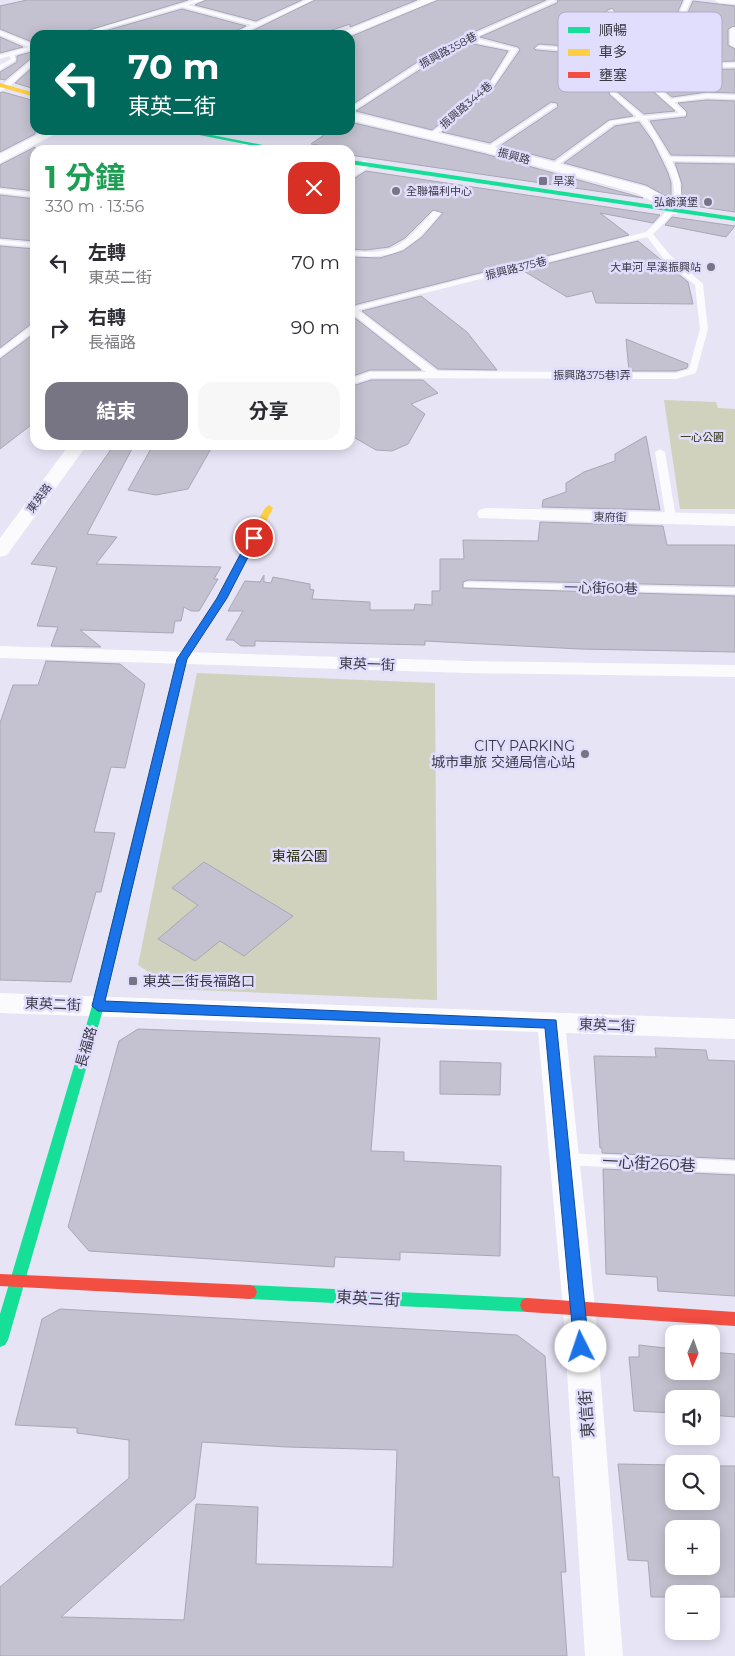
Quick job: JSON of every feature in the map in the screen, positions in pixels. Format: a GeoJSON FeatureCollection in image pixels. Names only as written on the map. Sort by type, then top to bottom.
{"type":"FeatureCollection","features":[{"type":"Feature","properties":{"kind":"street"},"geometry":{"type":"LineString","coordinates":[[353,30],[430,0]]}},
{"type":"Feature","properties":{"kind":"street"},"geometry":{"type":"LineString","coordinates":[[718,0],[735,1]]}},
{"type":"Feature","properties":{"kind":"street"},"geometry":{"type":"LineString","coordinates":[[2,87],[30,94]]}},
{"type":"Feature","properties":{"kind":"street","name":"振興路"},"geometry":{"type":"LineString","coordinates":[[355,117],[488,149],[641,190],[661,200],[672,211]]}},
{"type":"Feature","properties":{"kind":"street"},"geometry":{"type":"LineString","coordinates":[[0,159],[47,135]]}},
{"type":"Feature","properties":{"kind":"street"},"geometry":{"type":"LineString","coordinates":[[201,135],[236,145]]}},
{"type":"Feature","properties":{"kind":"street","name":"振興路"},"geometry":{"type":"LineString","coordinates":[[355,163],[735,220]]}},
{"type":"Feature","properties":{"kind":"street"},"geometry":{"type":"LineString","coordinates":[[355,170],[364,164]]}},
{"type":"Feature","properties":{"kind":"street","name":"東英路"},"geometry":{"type":"LineString","coordinates":[[0,551],[74,450]]}},
{"type":"Feature","properties":{"kind":"street","name":"長福路"},"geometry":{"type":"LineString","coordinates":[[0,1340],[98,1006],[182,659],[222,598],[270,508]]}},
{"type":"Feature","properties":{"kind":"street","name":"東府街"},"geometry":{"type":"LineString","coordinates":[[486,514],[735,520]]}},
{"type":"Feature","properties":{"kind":"street","name":"東英一街"},"geometry":{"type":"LineString","coordinates":[[0,652],[182,659],[735,671]]}},
{"type":"Feature","properties":{"kind":"street","name":"東英二街"},"geometry":{"type":"LineString","coordinates":[[0,1003],[735,1029]]}},
{"type":"Feature","properties":{"kind":"street","name":"東信街"},"geometry":{"type":"LineString","coordinates":[[551,1023],[578,1308],[604,1656]]}},
{"type":"Feature","properties":{"kind":"street","name":"東英三街"},"geometry":{"type":"LineString","coordinates":[[0,1280],[578,1308],[735,1319]]}},
{"type":"Feature","properties":{"kind":"lane"},"geometry":{"type":"LineString","coordinates":[[243,30],[310,0]]}},
{"type":"Feature","properties":{"kind":"lane"},"geometry":{"type":"LineString","coordinates":[[683,12],[688,0]]}},
{"type":"Feature","properties":{"kind":"lane"},"geometry":{"type":"LineString","coordinates":[[95,30],[185,3],[199,1]]}},
{"type":"Feature","properties":{"kind":"lane","name":"振興路358巷"},"geometry":{"type":"LineString","coordinates":[[355,108],[428,59],[552,1]]}},
{"type":"Feature","properties":{"kind":"lane"},"geometry":{"type":"LineString","coordinates":[[185,3],[254,24]]}},
{"type":"Feature","properties":{"kind":"lane"},"geometry":{"type":"LineString","coordinates":[[733,29],[735,44]]}},
{"type":"Feature","properties":{"kind":"lane"},"geometry":{"type":"LineString","coordinates":[[0,33],[30,45]]}},
{"type":"Feature","properties":{"kind":"lane","name":"振興路344巷"},"geometry":{"type":"LineString","coordinates":[[432,135],[490,86],[515,49],[468,39]]}},
{"type":"Feature","properties":{"kind":"lane"},"geometry":{"type":"LineString","coordinates":[[0,56],[30,48]]}},
{"type":"Feature","properties":{"kind":"lane"},"geometry":{"type":"LineString","coordinates":[[539,48],[558,49]]}},
{"type":"Feature","properties":{"kind":"lane"},"geometry":{"type":"LineString","coordinates":[[0,68],[14,58],[9,54]]}},
{"type":"Feature","properties":{"kind":"lane"},"geometry":{"type":"LineString","coordinates":[[2,87],[30,64]]}},
{"type":"Feature","properties":{"kind":"lane"},"geometry":{"type":"LineString","coordinates":[[722,65],[735,65]]}},
{"type":"Feature","properties":{"kind":"lane"},"geometry":{"type":"LineString","coordinates":[[612,92],[650,127],[679,189],[672,211],[649,234]]}},
{"type":"Feature","properties":{"kind":"lane"},"geometry":{"type":"LineString","coordinates":[[553,166],[612,122],[684,114],[659,92]]}},
{"type":"Feature","properties":{"kind":"lane"},"geometry":{"type":"LineString","coordinates":[[669,101],[707,96],[735,97]]}},
{"type":"Feature","properties":{"kind":"lane"},"geometry":{"type":"LineString","coordinates":[[488,149],[554,105]]}},
{"type":"Feature","properties":{"kind":"lane"},"geometry":{"type":"LineString","coordinates":[[667,160],[735,160]]}},
{"type":"Feature","properties":{"kind":"lane"},"geometry":{"type":"LineString","coordinates":[[0,191],[30,194]]}},
{"type":"Feature","properties":{"kind":"lane"},"geometry":{"type":"LineString","coordinates":[[355,253],[377,255],[400,251],[437,213]]}},
{"type":"Feature","properties":{"kind":"lane","name":"振興路375巷"},"geometry":{"type":"LineString","coordinates":[[355,309],[649,234]]}},
{"type":"Feature","properties":{"kind":"lane","name":"振興路375巷1弄"},"geometry":{"type":"LineString","coordinates":[[435,374],[676,376],[694,371],[704,329],[699,284],[667,257],[649,234]]}},
{"type":"Feature","properties":{"kind":"lane"},"geometry":{"type":"LineString","coordinates":[[0,242],[30,245]]}},
{"type":"Feature","properties":{"kind":"lane"},"geometry":{"type":"LineString","coordinates":[[355,313],[435,374]]}},
{"type":"Feature","properties":{"kind":"lane"},"geometry":{"type":"LineString","coordinates":[[2,351],[30,331]]}},
{"type":"Feature","properties":{"kind":"lane"},"geometry":{"type":"LineString","coordinates":[[355,380],[370,375],[435,374]]}},
{"type":"Feature","properties":{"kind":"lane"},"geometry":{"type":"LineString","coordinates":[[660,452],[671,518]]}},
{"type":"Feature","properties":{"kind":"lane","name":"一心街60巷"},"geometry":{"type":"LineString","coordinates":[[468,585],[735,591]]}},
{"type":"Feature","properties":{"kind":"lane","name":"一心街260巷"},"geometry":{"type":"LineString","coordinates":[[564,1159],[735,1167]]}},
{"type":"Feature","properties":{"kind":"green space","name":"一心公園"},"geometry":{"type":"Polygon","coordinates":[[[664,400],[716,402],[718,408],[735,409],[735,509],[680,509],[664,400]]]}},
{"type":"Feature","properties":{"kind":"green space","name":"東福公園"},"geometry":{"type":"Polygon","coordinates":[[[197,673],[435,683],[437,1000],[173,989],[138,965],[197,673]]]}},
{"type":"Feature","properties":{"kind":"building"},"geometry":{"type":"Polygon","coordinates":[[[27,0],[188,0],[89,30],[30,30],[30,41],[0,29],[0,6],[27,0]]]}},
{"type":"Feature","properties":{"kind":"building"},"geometry":{"type":"Polygon","coordinates":[[[206,0],[302,0],[256,21],[195,5],[206,0]]]}},
{"type":"Feature","properties":{"kind":"building"},"geometry":{"type":"Polygon","coordinates":[[[315,0],[417,0],[350,27],[350,24],[332,30],[254,30],[315,0]]]}},
{"type":"Feature","properties":{"kind":"building"},"geometry":{"type":"Polygon","coordinates":[[[438,0],[546,0],[440,47],[355,103],[355,35],[438,0]]]}},
{"type":"Feature","properties":{"kind":"building"},"geometry":{"type":"Polygon","coordinates":[[[558,0],[683,0],[678,12],[615,12],[612,8],[606,12],[558,12],[558,45],[539,44],[534,48],[536,50],[558,52],[558,92],[609,92],[609,94],[633,116],[609,120],[554,160],[500,146],[558,107],[557,103],[551,102],[490,143],[442,132],[493,89],[520,50],[518,47],[480,37],[557,3],[558,0]]]}},
{"type":"Feature","properties":{"kind":"building"},"geometry":{"type":"Polygon","coordinates":[[[693,1],[735,6],[735,26],[728,29],[728,45],[735,49],[735,61],[722,61],[722,12],[688,12],[693,1]]]}},
{"type":"Feature","properties":{"kind":"building"},"geometry":{"type":"Polygon","coordinates":[[[182,9],[246,26],[238,30],[108,30],[182,9]]]}},
{"type":"Feature","properties":{"kind":"building"},"geometry":{"type":"Polygon","coordinates":[[[0,37],[23,47],[0,53],[0,37]]]}},
{"type":"Feature","properties":{"kind":"building"},"geometry":{"type":"Polygon","coordinates":[[[468,43],[508,51],[487,85],[432,130],[356,111],[446,53],[468,43]]]}},
{"type":"Feature","properties":{"kind":"building"},"geometry":{"type":"Polygon","coordinates":[[[30,52],[30,59],[5,80],[0,79],[0,72],[17,62],[17,56],[30,52]]]}},
{"type":"Feature","properties":{"kind":"building"},"geometry":{"type":"Polygon","coordinates":[[[722,69],[735,69],[735,93],[707,92],[722,92],[722,69]]]}},
{"type":"Feature","properties":{"kind":"building"},"geometry":{"type":"Polygon","coordinates":[[[30,70],[30,88],[15,83],[30,70]]]}},
{"type":"Feature","properties":{"kind":"building"},"geometry":{"type":"Polygon","coordinates":[[[3,92],[30,100],[30,135],[33,135],[0,152],[0,93],[3,92]]]}},
{"type":"Feature","properties":{"kind":"building"},"geometry":{"type":"Polygon","coordinates":[[[617,92],[654,92],[675,111],[644,114],[617,92]]]}},
{"type":"Feature","properties":{"kind":"building"},"geometry":{"type":"Polygon","coordinates":[[[666,92],[707,92],[672,97],[666,92]]]}},
{"type":"Feature","properties":{"kind":"building"},"geometry":{"type":"Polygon","coordinates":[[[707,100],[735,101],[735,156],[671,155],[650,121],[686,117],[687,112],[678,103],[707,100]]]}},
{"type":"Feature","properties":{"kind":"building"},"geometry":{"type":"Polygon","coordinates":[[[639,122],[652,140],[668,173],[671,183],[671,199],[646,185],[564,163],[615,126],[639,122]]]}},
{"type":"Feature","properties":{"kind":"building"},"geometry":{"type":"Polygon","coordinates":[[[355,123],[485,154],[643,198],[355,156],[355,145],[311,144],[324,135],[355,135],[355,123]]]}},
{"type":"Feature","properties":{"kind":"building"},"geometry":{"type":"Polygon","coordinates":[[[30,150],[30,190],[0,187],[0,165],[30,150]]]}},
{"type":"Feature","properties":{"kind":"building"},"geometry":{"type":"Polygon","coordinates":[[[675,163],[735,164],[735,212],[680,204],[682,184],[675,163]]]}},
{"type":"Feature","properties":{"kind":"building"},"geometry":{"type":"Polygon","coordinates":[[[366,171],[660,215],[653,223],[600,213],[629,235],[355,305],[355,257],[380,258],[403,251],[422,237],[443,213],[433,210],[405,238],[389,247],[355,249],[355,178],[366,171]]]}},
{"type":"Feature","properties":{"kind":"building"},"geometry":{"type":"Polygon","coordinates":[[[0,195],[30,198],[30,241],[0,238],[0,195]]]}},
{"type":"Feature","properties":{"kind":"building"},"geometry":{"type":"Polygon","coordinates":[[[672,217],[735,226],[726,237],[665,225],[672,217]]]}},
{"type":"Feature","properties":{"kind":"building"},"geometry":{"type":"Polygon","coordinates":[[[638,241],[688,282],[693,304],[596,303],[592,291],[567,297],[522,270],[638,241]]]}},
{"type":"Feature","properties":{"kind":"building"},"geometry":{"type":"Polygon","coordinates":[[[0,246],[30,249],[30,325],[0,348],[0,246]]]}},
{"type":"Feature","properties":{"kind":"building"},"geometry":{"type":"Polygon","coordinates":[[[421,296],[467,332],[497,370],[438,369],[362,311],[421,296]]]}},
{"type":"Feature","properties":{"kind":"building"},"geometry":{"type":"Polygon","coordinates":[[[355,318],[421,370],[370,370],[355,375],[355,318]]]}},
{"type":"Feature","properties":{"kind":"building"},"geometry":{"type":"Polygon","coordinates":[[[30,337],[30,426],[0,449],[0,359],[30,337]]]}},
{"type":"Feature","properties":{"kind":"building"},"geometry":{"type":"Polygon","coordinates":[[[626,339],[688,364],[687,368],[676,371],[629,371],[626,339]]]}},
{"type":"Feature","properties":{"kind":"building"},"geometry":{"type":"Polygon","coordinates":[[[371,380],[423,380],[438,393],[411,404],[425,414],[408,444],[392,451],[376,450],[355,438],[355,385],[371,380]]]}},
{"type":"Feature","properties":{"kind":"building"},"geometry":{"type":"Polygon","coordinates":[[[646,436],[660,510],[542,507],[543,500],[566,492],[566,483],[584,472],[615,461],[615,454],[646,436]]]}},
{"type":"Feature","properties":{"kind":"building"},"geometry":{"type":"Polygon","coordinates":[[[111,450],[131,450],[87,534],[117,537],[96,564],[221,567],[214,579],[218,579],[199,611],[191,611],[184,607],[181,621],[175,621],[173,633],[80,630],[101,647],[51,646],[58,627],[37,626],[57,567],[31,564],[111,450]]]}},
{"type":"Feature","properties":{"kind":"building"},"geometry":{"type":"Polygon","coordinates":[[[150,450],[210,450],[188,489],[156,495],[128,490],[150,450]]]}},
{"type":"Feature","properties":{"kind":"building"},"geometry":{"type":"Polygon","coordinates":[[[540,522],[663,526],[667,545],[735,545],[735,586],[468,580],[463,582],[463,588],[735,596],[735,652],[580,649],[425,641],[425,645],[255,641],[255,646],[241,646],[233,640],[226,640],[243,611],[228,611],[245,581],[260,582],[264,575],[264,582],[271,583],[273,577],[310,584],[310,589],[314,590],[312,599],[370,602],[370,610],[414,610],[415,604],[432,605],[432,591],[440,591],[440,559],[464,559],[463,540],[538,541],[540,522]]]}},
{"type":"Feature","properties":{"kind":"building"},"geometry":{"type":"Polygon","coordinates":[[[46,661],[120,664],[145,684],[125,768],[111,767],[94,832],[115,833],[101,892],[96,892],[71,982],[0,980],[0,723],[13,685],[38,685],[46,661]]]}},
{"type":"Feature","properties":{"kind":"building"},"geometry":{"type":"Polygon","coordinates":[[[204,862],[293,916],[244,956],[220,941],[195,961],[158,939],[198,905],[172,888],[204,862]]]}},
{"type":"Feature","properties":{"kind":"building"},"geometry":{"type":"Polygon","coordinates":[[[138,1029],[380,1038],[371,1151],[404,1152],[404,1161],[501,1166],[500,1256],[400,1252],[400,1260],[335,1257],[334,1267],[89,1251],[68,1227],[119,1041],[138,1029]]]}},
{"type":"Feature","properties":{"kind":"building"},"geometry":{"type":"Polygon","coordinates":[[[655,1048],[706,1050],[708,1060],[735,1061],[735,1159],[602,1153],[602,1148],[600,1148],[594,1056],[656,1057],[655,1048]]]}},
{"type":"Feature","properties":{"kind":"building"},"geometry":{"type":"Polygon","coordinates":[[[440,1061],[501,1063],[500,1095],[440,1094],[440,1061]]]}},
{"type":"Feature","properties":{"kind":"building"},"geometry":{"type":"Polygon","coordinates":[[[603,1169],[735,1175],[735,1296],[658,1291],[657,1277],[606,1274],[603,1169]]]}},
{"type":"Feature","properties":{"kind":"building"},"geometry":{"type":"Polygon","coordinates":[[[60,1309],[517,1335],[545,1356],[553,1477],[559,1477],[566,1572],[561,1572],[567,1656],[0,1656],[0,1587],[129,1478],[129,1440],[77,1433],[77,1428],[15,1425],[42,1319],[60,1309]],[[202,1442],[195,1498],[61,1617],[184,1620],[196,1504],[258,1507],[256,1564],[393,1567],[397,1450],[287,1447],[202,1442]]]}},
{"type":"Feature","properties":{"kind":"building"},"geometry":{"type":"Polygon","coordinates":[[[639,1345],[665,1348],[665,1380],[720,1380],[720,1353],[735,1354],[735,1417],[720,1416],[720,1390],[665,1390],[665,1413],[634,1411],[629,1357],[639,1357],[639,1345]]]}},
{"type":"Feature","properties":{"kind":"building"},"geometry":{"type":"Polygon","coordinates":[[[618,1464],[665,1465],[665,1510],[720,1510],[720,1466],[735,1466],[735,1597],[720,1597],[720,1585],[665,1585],[665,1597],[651,1597],[648,1561],[628,1560],[618,1464]]]}},
{"type":"Feature","properties":{"kind":"traffic: fast"},"geometry":{"type":"LineString","coordinates":[[204,135],[258,145]]}},
{"type":"Feature","properties":{"kind":"traffic: fast"},"geometry":{"type":"LineString","coordinates":[[355,163],[735,219]]}},
{"type":"Feature","properties":{"kind":"traffic: fast"},"geometry":{"type":"LineString","coordinates":[[0,1340],[98,1006],[129,877]]}},
{"type":"Feature","properties":{"kind":"traffic: fast"},"geometry":{"type":"LineString","coordinates":[[250,1292],[527,1305]]}},
{"type":"Feature","properties":{"kind":"traffic: slow"},"geometry":{"type":"LineString","coordinates":[[0,85],[30,94]]}},
{"type":"Feature","properties":{"kind":"traffic: slow"},"geometry":{"type":"LineString","coordinates":[[129,877],[182,659],[222,598],[269,508]]}},
{"type":"Feature","properties":{"kind":"traffic: jam"},"geometry":{"type":"LineString","coordinates":[[0,1280],[250,1292]]}},
{"type":"Feature","properties":{"kind":"traffic: jam"},"geometry":{"type":"LineString","coordinates":[[527,1305],[735,1319]]}},
{"type":"Feature","properties":{"kind":"place","name":"旱溪"},"geometry":{"type":"Point","coordinates":[543,181]}},
{"type":"Feature","properties":{"kind":"place","name":"全聯福利中心"},"geometry":{"type":"Point","coordinates":[396,191]}},
{"type":"Feature","properties":{"kind":"place","name":"弘爺漢堡"},"geometry":{"type":"Point","coordinates":[708,202]}},
{"type":"Feature","properties":{"kind":"place","name":"大車河 旱溪振興站"},"geometry":{"type":"Point","coordinates":[711,267]}},
{"type":"Feature","properties":{"kind":"place","name":"CITY PARKING 城市車旅 交通局信心站"},"geometry":{"type":"Point","coordinates":[585,754]}},
{"type":"Feature","properties":{"kind":"place","name":"東英二街長福路口"},"geometry":{"type":"Point","coordinates":[133,981]}},
{"type":"Feature","properties":{"kind":"route"},"geometry":{"type":"LineString","coordinates":[[254,538],[222,598],[182,659],[98,1006],[551,1023],[581,1347]]}}]}
